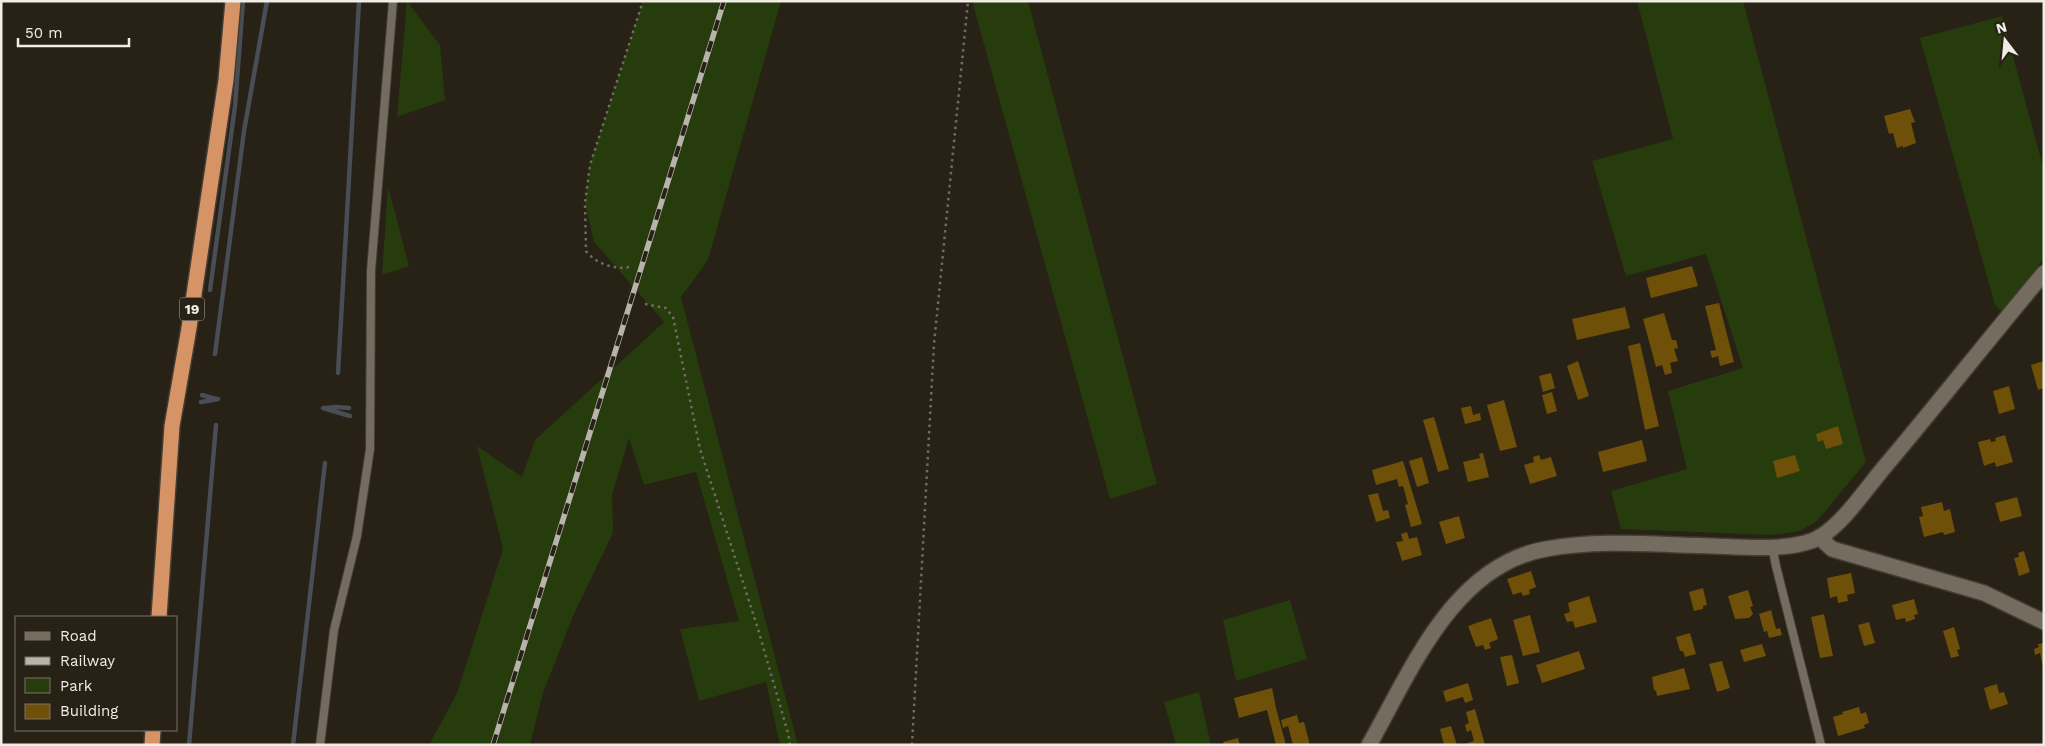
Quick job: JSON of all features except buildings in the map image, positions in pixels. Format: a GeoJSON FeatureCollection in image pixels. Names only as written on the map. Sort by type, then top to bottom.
{"type":"FeatureCollection","features":[{"type":"Feature","properties":{"kind":"highway","name":"19"},"geometry":{"type":"LineString","coordinates":[[158,616],[172,426],[189,328],[226,80],[233,1]]}},
{"type":"Feature","properties":{"kind":"highway"},"geometry":{"type":"LineString","coordinates":[[152,745],[153,731]]}},
{"type":"Feature","properties":{"kind":"street"},"geometry":{"type":"LineString","coordinates":[[1369,745],[1431,636],[1445,616],[1463,594],[1479,580],[1511,559],[1546,548],[1586,545],[1772,546],[1807,542],[1819,537],[1832,528],[1844,516],[2044,273]]}},
{"type":"Feature","properties":{"kind":"street"},"geometry":{"type":"LineString","coordinates":[[1819,537],[1832,549],[1984,593],[2044,622]]}},
{"type":"Feature","properties":{"kind":"lane"},"geometry":{"type":"LineString","coordinates":[[320,745],[334,630],[358,528],[370,449],[371,271],[393,1]]}},
{"type":"Feature","properties":{"kind":"lane"},"geometry":{"type":"LineString","coordinates":[[1772,546],[1821,745]]}},
{"type":"Feature","properties":{"kind":"path"},"geometry":{"type":"LineString","coordinates":[[629,267],[616,268],[588,255],[586,251],[585,203],[590,165],[643,1]]}},
{"type":"Feature","properties":{"kind":"path"},"geometry":{"type":"LineString","coordinates":[[912,745],[934,344],[968,1]]}},
{"type":"Feature","properties":{"kind":"path"},"geometry":{"type":"LineString","coordinates":[[645,304],[666,308],[673,317],[700,449],[758,630],[790,745]]}},
{"type":"Feature","properties":{"kind":"green space"},"geometry":{"type":"Polygon","coordinates":[[[407,1],[440,45],[445,100],[397,117],[407,1]]]}},
{"type":"Feature","properties":{"kind":"green space"},"geometry":{"type":"Polygon","coordinates":[[[643,1],[781,1],[708,260],[681,297],[798,745],[780,745],[766,682],[699,701],[680,629],[739,621],[696,472],[644,485],[629,438],[612,495],[613,533],[573,616],[543,693],[530,745],[429,745],[457,693],[503,549],[477,446],[522,477],[535,440],[664,322],[594,242],[585,203],[590,165],[643,1]]]}},
{"type":"Feature","properties":{"kind":"green space"},"geometry":{"type":"Polygon","coordinates":[[[972,1],[1028,1],[1157,484],[1110,499],[972,1]]]}},
{"type":"Feature","properties":{"kind":"green space"},"geometry":{"type":"Polygon","coordinates":[[[1637,1],[1743,1],[1866,462],[1817,521],[1800,531],[1770,535],[1621,529],[1611,491],[1687,469],[1668,391],[1743,368],[1706,254],[1626,276],[1592,161],[1673,139],[1637,1]]]}},
{"type":"Feature","properties":{"kind":"green space"},"geometry":{"type":"Polygon","coordinates":[[[2002,16],[2044,170],[2044,258],[2005,309],[2000,310],[1995,305],[1920,38],[2002,16]]]}},
{"type":"Feature","properties":{"kind":"green space"},"geometry":{"type":"Polygon","coordinates":[[[388,186],[409,266],[382,275],[388,186]]]}},
{"type":"Feature","properties":{"kind":"green space"},"geometry":{"type":"Polygon","coordinates":[[[1290,600],[1307,659],[1236,681],[1223,620],[1290,600]]]}},
{"type":"Feature","properties":{"kind":"green space"},"geometry":{"type":"Polygon","coordinates":[[[1199,692],[1211,745],[1176,745],[1164,702],[1199,692]]]}},
{"type":"Feature","properties":{"kind":"waterway"},"geometry":{"type":"LineString","coordinates":[[210,290],[235,106],[243,1]]}},
{"type":"Feature","properties":{"kind":"waterway"},"geometry":{"type":"LineString","coordinates":[[215,354],[244,131],[267,1]]}},
{"type":"Feature","properties":{"kind":"waterway"},"geometry":{"type":"LineString","coordinates":[[338,373],[359,1]]}},
{"type":"Feature","properties":{"kind":"waterway"},"geometry":{"type":"LineString","coordinates":[[202,395],[216,399]]}},
{"type":"Feature","properties":{"kind":"waterway"},"geometry":{"type":"LineString","coordinates":[[201,402],[218,399]]}},
{"type":"Feature","properties":{"kind":"waterway"},"geometry":{"type":"LineString","coordinates":[[323,408],[350,416]]}},
{"type":"Feature","properties":{"kind":"waterway"},"geometry":{"type":"LineString","coordinates":[[325,408],[349,408]]}},
{"type":"Feature","properties":{"kind":"waterway"},"geometry":{"type":"LineString","coordinates":[[189,745],[216,425]]}},
{"type":"Feature","properties":{"kind":"waterway"},"geometry":{"type":"LineString","coordinates":[[293,745],[325,463]]}},
{"type":"Feature","properties":{"kind":"railway"},"geometry":{"type":"LineString","coordinates":[[493,745],[724,1]]}}]}
